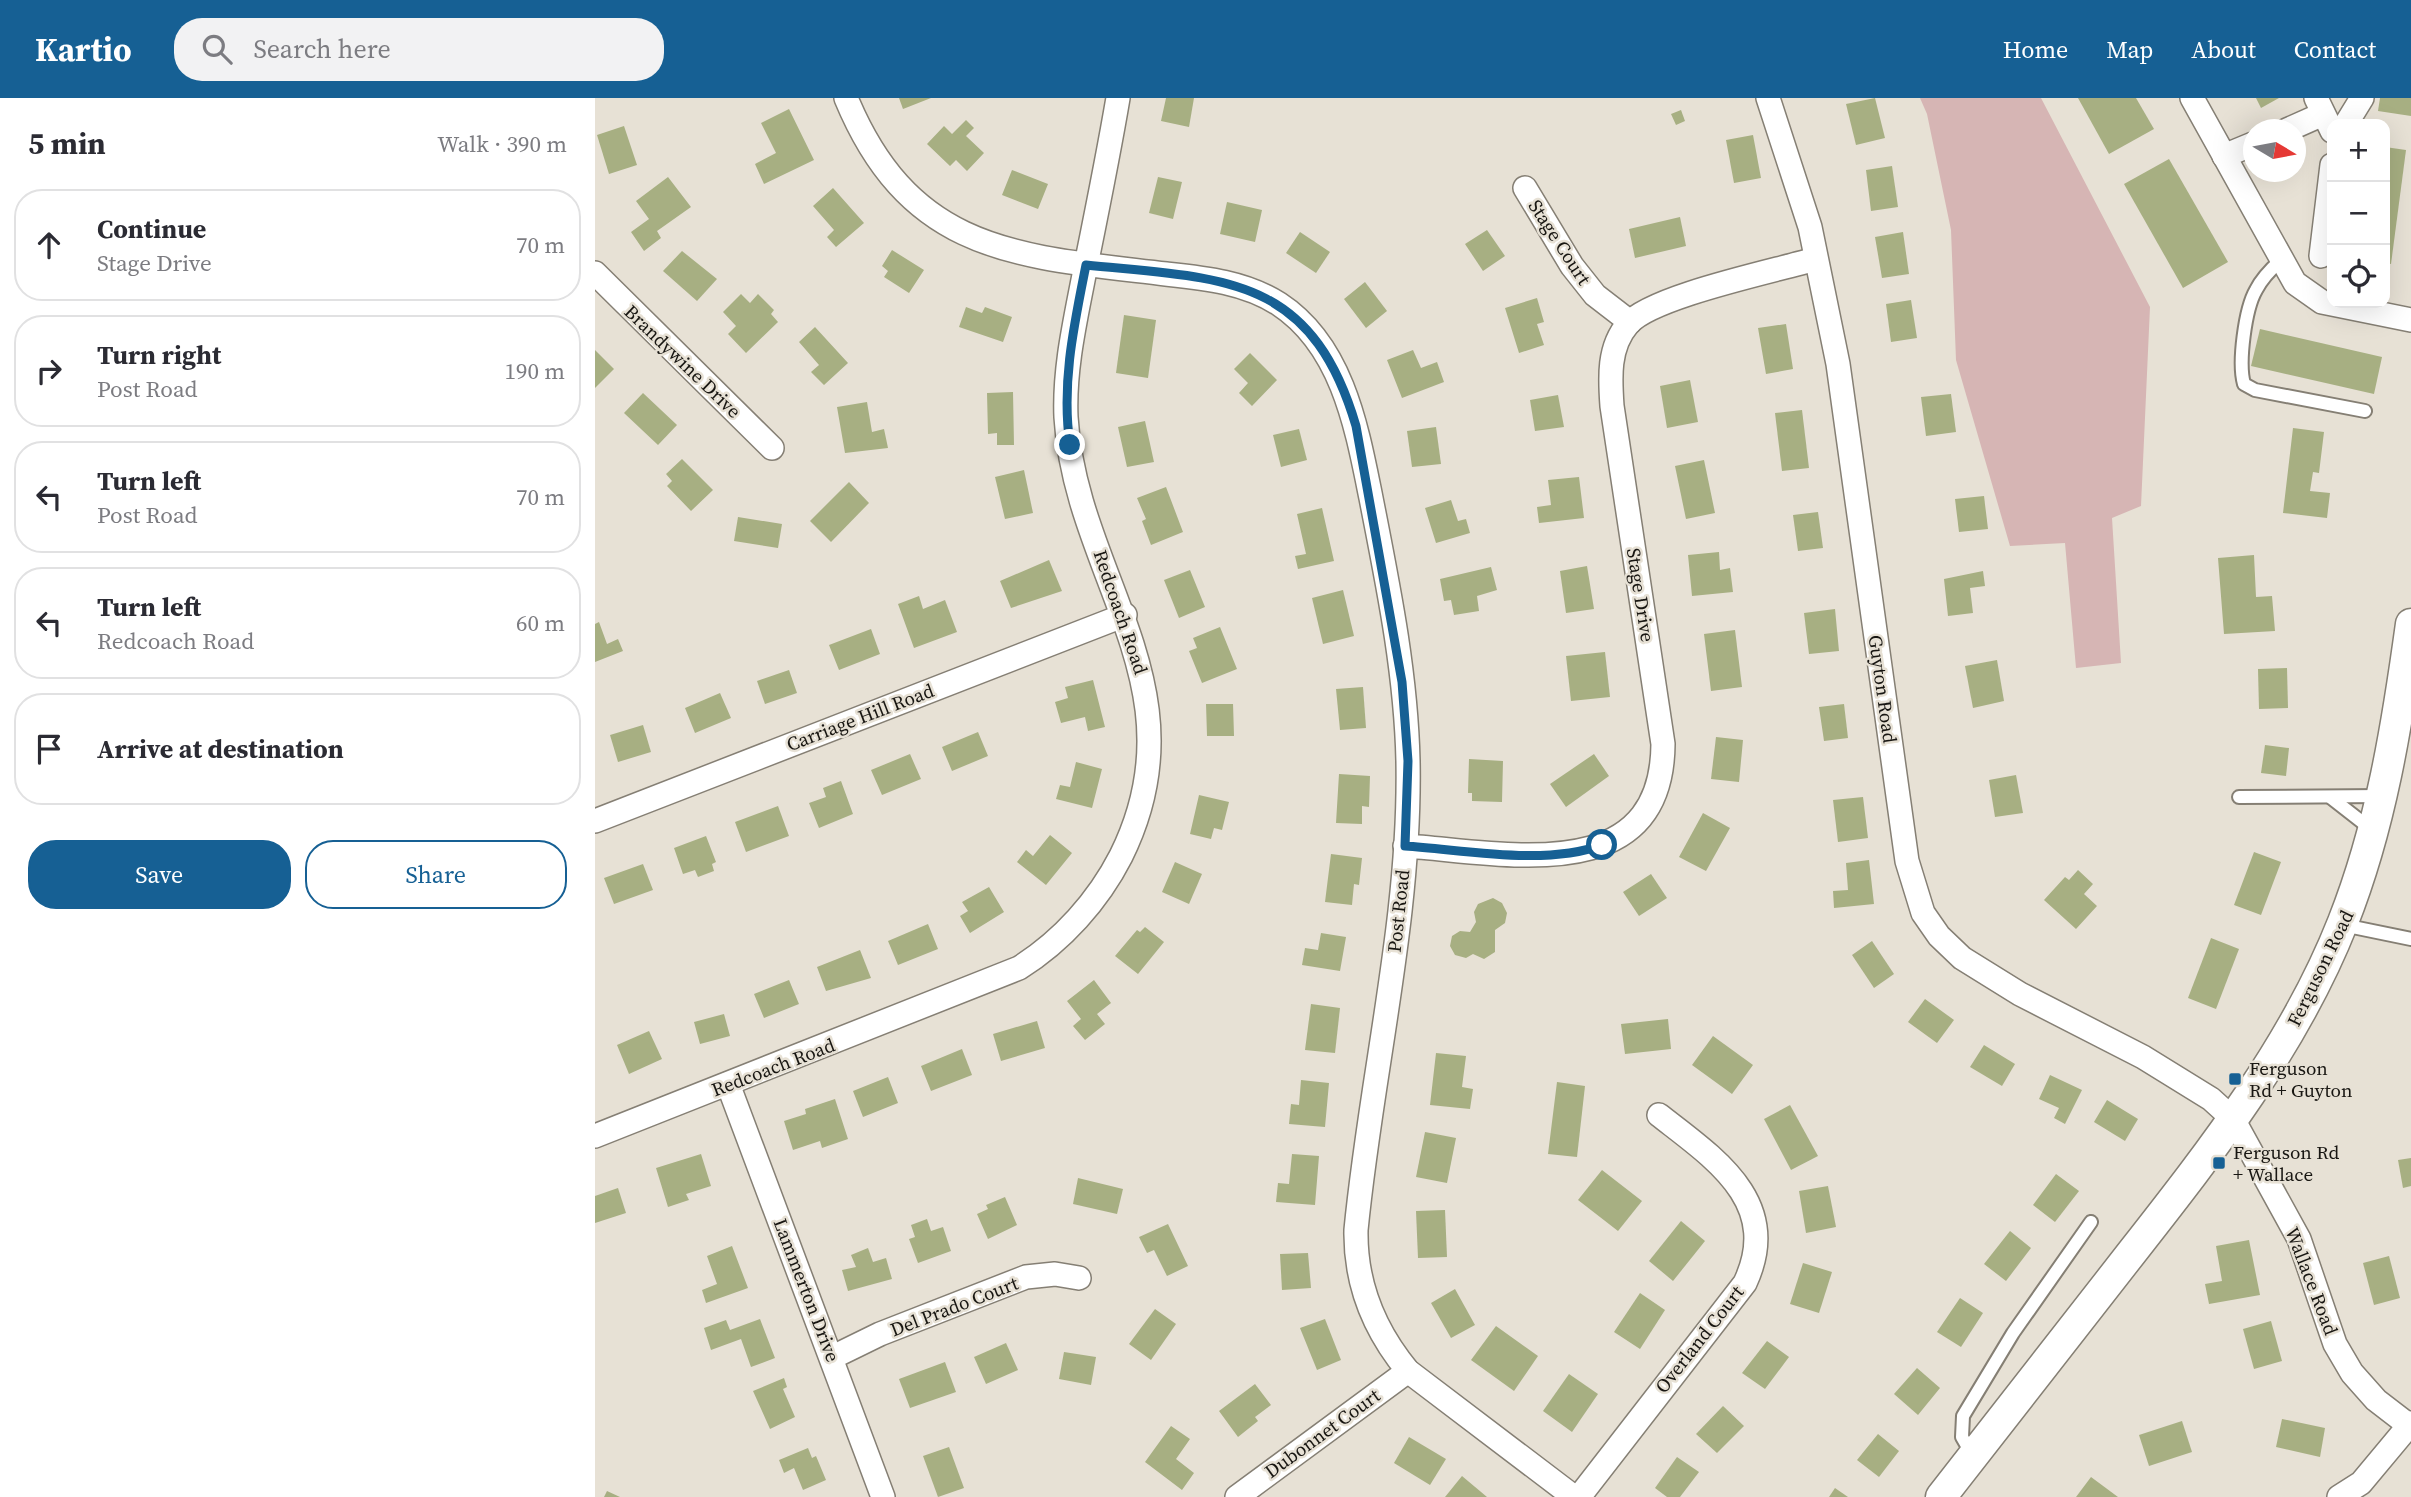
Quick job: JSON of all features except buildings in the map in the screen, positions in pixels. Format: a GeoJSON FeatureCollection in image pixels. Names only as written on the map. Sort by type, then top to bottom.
{"type":"FeatureCollection","features":[{"type":"Feature","properties":{"kind":"street","name":"Post Road"},"geometry":{"type":"LineString","coordinates":[[846,98],[879,161],[909,194],[946,224],[1012,253],[1086,265],[1204,278],[1259,293],[1297,318],[1317,342],[1340,380],[1356,426],[1398,647],[1408,761],[1405,846],[1355,1243],[1358,1269],[1369,1311],[1389,1346],[1408,1371],[1574,1497]]}},
{"type":"Feature","properties":{"kind":"street","name":"Redcoach Road"},"geometry":{"type":"LineString","coordinates":[[595,1136],[1002,977],[1035,958],[1079,918],[1105,882],[1126,845],[1144,785],[1149,711],[1140,665],[1125,615],[1083,500],[1067,420],[1068,367],[1118,98]]}},
{"type":"Feature","properties":{"kind":"street","name":"Guyton Road"},"geometry":{"type":"LineString","coordinates":[[1768,98],[1799,190],[1849,426],[1907,861],[1923,913],[1946,943],[1977,969],[2143,1057],[2211,1099],[2233,1119]]}},
{"type":"Feature","properties":{"kind":"street"},"geometry":{"type":"LineString","coordinates":[[2192,98],[2295,283],[2322,302],[2411,320]]}},
{"type":"Feature","properties":{"kind":"street"},"geometry":{"type":"LineString","coordinates":[[2349,119],[2362,98]]}},
{"type":"Feature","properties":{"kind":"street"},"geometry":{"type":"LineString","coordinates":[[2306,122],[2324,114]]}},
{"type":"Feature","properties":{"kind":"street"},"geometry":{"type":"LineString","coordinates":[[2224,156],[2243,148]]}},
{"type":"Feature","properties":{"kind":"street"},"geometry":{"type":"LineString","coordinates":[[2321,256],[2330,182]]}},
{"type":"Feature","properties":{"kind":"street","name":"Stage Court"},"geometry":{"type":"LineString","coordinates":[[1525,188],[1572,266],[1595,295],[1630,322]]}},
{"type":"Feature","properties":{"kind":"street"},"geometry":{"type":"LineString","coordinates":[[1630,322],[1657,306],[1815,259]]}},
{"type":"Feature","properties":{"kind":"street","name":"Brandywine Drive"},"geometry":{"type":"LineString","coordinates":[[595,273],[772,448]]}},
{"type":"Feature","properties":{"kind":"street","name":"Stage Drive"},"geometry":{"type":"LineString","coordinates":[[1405,846],[1543,856],[1574,854],[1602,845],[1628,830],[1647,810],[1657,790],[1663,744],[1610,382],[1614,352],[1630,322]]}},
{"type":"Feature","properties":{"kind":"street","name":"Carriage Hill Road"},"geometry":{"type":"LineString","coordinates":[[595,821],[1125,615]]}},
{"type":"Feature","properties":{"kind":"street","name":"Ferguson Road"},"geometry":{"type":"LineString","coordinates":[[1941,1497],[2233,1119],[2287,1036],[2318,979],[2342,925],[2374,832],[2383,796],[2411,626]]}},
{"type":"Feature","properties":{"kind":"street","name":"Lammerton Drive"},"geometry":{"type":"LineString","coordinates":[[728,1084],[833,1357],[883,1497]]}},
{"type":"Feature","properties":{"kind":"street","name":"Overland Court"},"geometry":{"type":"LineString","coordinates":[[1579,1497],[1745,1283],[1752,1263],[1753,1217],[1744,1190],[1721,1165],[1659,1115]]}},
{"type":"Feature","properties":{"kind":"street","name":"Wallace Road"},"geometry":{"type":"LineString","coordinates":[[2233,1119],[2299,1239],[2335,1344],[2351,1373],[2376,1400],[2410,1425]]}},
{"type":"Feature","properties":{"kind":"street","name":"Del Prado Court"},"geometry":{"type":"LineString","coordinates":[[833,1357],[880,1334],[1026,1278],[1055,1274],[1079,1278]]}},
{"type":"Feature","properties":{"kind":"street","name":"Dubonnet Court"},"geometry":{"type":"LineString","coordinates":[[1237,1497],[1408,1371]]}},
{"type":"Feature","properties":{"kind":"street"},"geometry":{"type":"LineString","coordinates":[[2340,1497],[2361,1483],[2410,1425]]}},
{"type":"Feature","properties":{"kind":"lane"},"geometry":{"type":"LineString","coordinates":[[2281,260],[2266,275],[2254,293],[2240,370],[2243,384],[2255,390],[2364,411]]}},
{"type":"Feature","properties":{"kind":"lane"},"geometry":{"type":"LineString","coordinates":[[2239,797],[2383,796]]}},
{"type":"Feature","properties":{"kind":"lane"},"geometry":{"type":"LineString","coordinates":[[2329,797],[2374,832]]}},
{"type":"Feature","properties":{"kind":"lane"},"geometry":{"type":"LineString","coordinates":[[2342,925],[2411,939]]}},
{"type":"Feature","properties":{"kind":"lane"},"geometry":{"type":"LineString","coordinates":[[1973,1456],[1962,1437],[1963,1416],[2013,1333],[2091,1222]]}},
{"type":"Feature","properties":{"kind":"shaded area"},"geometry":{"type":"Polygon","coordinates":[[[1920,98],[2041,98],[2150,307],[2141,506],[2112,518],[2121,663],[2076,668],[2065,543],[2010,546],[1956,360],[1951,230],[1927,114],[1920,98]]]}},
{"type":"Feature","properties":{"kind":"place","name":"Ferguson Rd + Guyton"},"geometry":{"type":"Point","coordinates":[2235,1079]}},
{"type":"Feature","properties":{"kind":"place","name":"Ferguson Rd + Wallace"},"geometry":{"type":"Point","coordinates":[2219,1163]}},
{"type":"Feature","properties":{"kind":"route"},"geometry":{"type":"LineString","coordinates":[[1070,445],[1066,397],[1068,367],[1086,265],[1226,282],[1259,293],[1282,306],[1297,318],[1329,361],[1349,400],[1356,426],[1398,647],[1408,761],[1405,846],[1559,856],[1602,845]]}}]}
